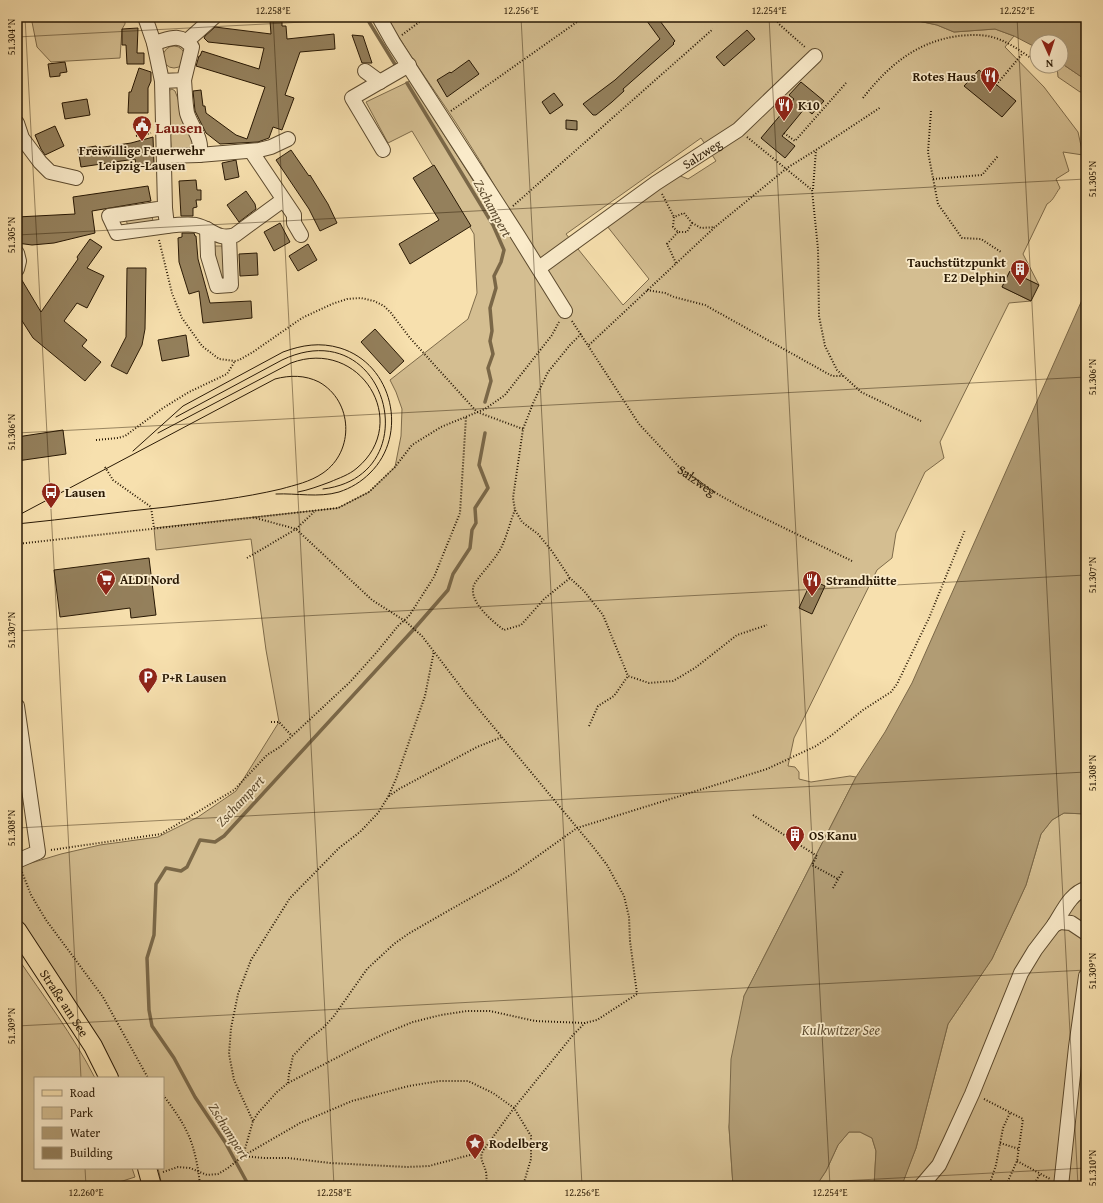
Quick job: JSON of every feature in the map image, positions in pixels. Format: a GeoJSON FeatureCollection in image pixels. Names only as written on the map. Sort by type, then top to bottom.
{"type":"FeatureCollection","features":[{"type":"Feature","properties":{"kind":"main road","name":"Straße am See"},"geometry":{"type":"LineString","coordinates":[[17,930],[93,1046],[108,1077]]}},
{"type":"Feature","properties":{"kind":"street"},"geometry":{"type":"LineString","coordinates":[[145,17],[154,43],[162,81],[161,154],[165,208],[162,227]]}},
{"type":"Feature","properties":{"kind":"street"},"geometry":{"type":"LineString","coordinates":[[187,41],[214,17]]}},
{"type":"Feature","properties":{"kind":"street"},"geometry":{"type":"LineString","coordinates":[[379,17],[393,42],[539,268],[565,311]]}},
{"type":"Feature","properties":{"kind":"street"},"geometry":{"type":"LineString","coordinates":[[154,43],[178,37],[187,41],[192,47],[184,80],[187,113],[200,141],[201,149],[199,155]]}},
{"type":"Feature","properties":{"kind":"street","name":"Salzweg"},"geometry":{"type":"LineString","coordinates":[[539,268],[656,183],[738,130],[815,56]]}},
{"type":"Feature","properties":{"kind":"street"},"geometry":{"type":"LineString","coordinates":[[383,150],[352,98],[409,65]]}},
{"type":"Feature","properties":{"kind":"street"},"geometry":{"type":"LineString","coordinates":[[365,71],[380,82]]}},
{"type":"Feature","properties":{"kind":"street"},"geometry":{"type":"LineString","coordinates":[[162,81],[184,80]]}},
{"type":"Feature","properties":{"kind":"street"},"geometry":{"type":"LineString","coordinates":[[17,123],[22,138],[40,162],[50,172],[76,178]]}},
{"type":"Feature","properties":{"kind":"street"},"geometry":{"type":"LineString","coordinates":[[161,154],[199,155],[251,151],[271,147],[288,139]]}},
{"type":"Feature","properties":{"kind":"street"},"geometry":{"type":"LineString","coordinates":[[251,151],[294,215],[294,223],[301,235]]}},
{"type":"Feature","properties":{"kind":"street"},"geometry":{"type":"LineString","coordinates":[[165,208],[109,216],[117,233],[162,227],[194,225],[203,227],[222,237],[229,237],[235,235],[283,200]]}},
{"type":"Feature","properties":{"kind":"street"},"geometry":{"type":"LineString","coordinates":[[207,230],[208,256],[218,286],[231,285],[229,237]]}},
{"type":"Feature","properties":{"kind":"street"},"geometry":{"type":"LineString","coordinates":[[17,253],[20,261],[17,269]]}},
{"type":"Feature","properties":{"kind":"street"},"geometry":{"type":"LineString","coordinates":[[17,706],[38,852],[17,861]]}},
{"type":"Feature","properties":{"kind":"street"},"geometry":{"type":"LineString","coordinates":[[921,1186],[939,1165],[972,1094],[1021,973],[1035,950],[1072,898],[1080,891],[1086,889]]}},
{"type":"Feature","properties":{"kind":"street"},"geometry":{"type":"LineString","coordinates":[[1054,925],[1060,922],[1071,923],[1086,933]]}},
{"type":"Feature","properties":{"kind":"street"},"geometry":{"type":"LineString","coordinates":[[1061,1186],[1076,1047],[1086,976]]}},
{"type":"Feature","properties":{"kind":"path"},"geometry":{"type":"LineString","coordinates":[[393,42],[426,17]]}},
{"type":"Feature","properties":{"kind":"path"},"geometry":{"type":"LineString","coordinates":[[442,117],[584,17]]}},
{"type":"Feature","properties":{"kind":"path"},"geometry":{"type":"LineString","coordinates":[[774,17],[779,24],[815,56]]}},
{"type":"Feature","properties":{"kind":"path"},"geometry":{"type":"LineString","coordinates":[[504,214],[713,29]]}},
{"type":"Feature","properties":{"kind":"path"},"geometry":{"type":"LineString","coordinates":[[863,98],[878,79],[896,63],[920,47],[945,38],[969,35],[991,36],[1008,43],[1029,57]]}},
{"type":"Feature","properties":{"kind":"path"},"geometry":{"type":"LineString","coordinates":[[996,85],[1023,53]]}},
{"type":"Feature","properties":{"kind":"path"},"geometry":{"type":"LineString","coordinates":[[784,133],[794,142],[846,83]]}},
{"type":"Feature","properties":{"kind":"path"},"geometry":{"type":"LineString","coordinates":[[589,345],[715,227],[786,168],[881,107]]}},
{"type":"Feature","properties":{"kind":"path"},"geometry":{"type":"LineString","coordinates":[[931,111],[928,152],[938,204],[962,238],[982,239],[1001,252]]}},
{"type":"Feature","properties":{"kind":"path"},"geometry":{"type":"LineString","coordinates":[[738,130],[812,190]]}},
{"type":"Feature","properties":{"kind":"path"},"geometry":{"type":"LineString","coordinates":[[816,150],[812,190],[818,250],[819,316],[825,346],[837,370],[861,392],[921,421]]}},
{"type":"Feature","properties":{"kind":"path"},"geometry":{"type":"LineString","coordinates":[[933,179],[982,175],[998,156]]}},
{"type":"Feature","properties":{"kind":"path"},"geometry":{"type":"LineString","coordinates":[[656,183],[674,217],[673,227],[678,232],[687,232],[692,223]]}},
{"type":"Feature","properties":{"kind":"path"},"geometry":{"type":"LineString","coordinates":[[674,217],[684,213],[692,223],[702,228],[715,227]]}},
{"type":"Feature","properties":{"kind":"path"},"geometry":{"type":"LineString","coordinates":[[162,227],[172,293],[186,326],[198,342],[213,356],[219,359],[235,361]]}},
{"type":"Feature","properties":{"kind":"path"},"geometry":{"type":"LineString","coordinates":[[676,263],[667,244],[678,232]]}},
{"type":"Feature","properties":{"kind":"path"},"geometry":{"type":"LineString","coordinates":[[647,290],[665,293],[674,297],[705,305],[832,376],[843,376]]}},
{"type":"Feature","properties":{"kind":"path"},"geometry":{"type":"LineString","coordinates":[[96,440],[125,436],[163,408],[189,392],[227,374],[235,361],[253,352],[302,318],[332,304],[347,299],[361,298],[374,301],[384,306],[410,338],[477,412],[523,429]]}},
{"type":"Feature","properties":{"kind":"path"},"geometry":{"type":"LineString","coordinates":[[17,544],[338,508],[369,492],[395,467],[412,445],[441,427],[485,409],[505,395],[552,335],[565,311]]}},
{"type":"Feature","properties":{"kind":"path","name":"Salzweg"},"geometry":{"type":"LineString","coordinates":[[565,311],[589,345],[639,424],[680,468],[714,492],[738,506],[852,560]]}},
{"type":"Feature","properties":{"kind":"path"},"geometry":{"type":"LineString","coordinates":[[581,334],[548,372],[523,429],[513,498],[515,510],[522,522],[538,534],[570,578],[584,591],[603,615],[628,676],[649,683],[673,681],[695,668],[737,635],[767,625]]}},
{"type":"Feature","properties":{"kind":"path"},"geometry":{"type":"LineString","coordinates":[[38,852],[161,834],[234,790],[267,755],[280,747],[350,682],[398,626],[405,621],[434,577],[460,513],[466,417]]}},
{"type":"Feature","properties":{"kind":"path"},"geometry":{"type":"LineString","coordinates":[[105,467],[113,480],[151,507],[154,528]]}},
{"type":"Feature","properties":{"kind":"path"},"geometry":{"type":"LineString","coordinates":[[515,510],[501,548],[474,585],[474,596],[480,608],[490,619],[504,630],[521,625],[544,599],[570,578]]}},
{"type":"Feature","properties":{"kind":"path"},"geometry":{"type":"LineString","coordinates":[[247,558],[296,529],[314,511]]}},
{"type":"Feature","properties":{"kind":"path"},"geometry":{"type":"LineString","coordinates":[[244,1156],[253,1121],[265,1104],[288,1083],[386,1033],[413,1022],[441,1015],[467,1011],[490,1011],[535,1021],[585,1023],[596,1020],[637,994],[630,941],[629,917],[624,896],[608,865],[467,695],[422,636],[405,621],[372,600],[296,529],[252,517]]}},
{"type":"Feature","properties":{"kind":"path"},"geometry":{"type":"LineString","coordinates":[[288,1083],[293,1056],[334,1016],[366,969],[394,944],[408,934],[514,873],[578,828],[767,769],[816,746],[832,736],[863,710],[891,692],[901,677],[929,618],[965,530]]}},
{"type":"Feature","properties":{"kind":"path"},"geometry":{"type":"LineString","coordinates":[[253,1121],[234,1080],[229,1054],[238,994],[251,960],[290,898],[339,848],[360,832],[378,813],[388,797],[396,779],[425,696],[434,652]]}},
{"type":"Feature","properties":{"kind":"path"},"geometry":{"type":"LineString","coordinates":[[589,726],[598,706],[614,696],[628,676]]}},
{"type":"Feature","properties":{"kind":"path"},"geometry":{"type":"LineString","coordinates":[[271,722],[279,722],[292,736]]}},
{"type":"Feature","properties":{"kind":"path"},"geometry":{"type":"LineString","coordinates":[[388,797],[405,785],[470,750],[502,737]]}},
{"type":"Feature","properties":{"kind":"path"},"geometry":{"type":"LineString","coordinates":[[754,815],[817,856],[812,865],[838,879]]}},
{"type":"Feature","properties":{"kind":"path"},"geometry":{"type":"LineString","coordinates":[[17,861],[30,895],[46,920],[103,997],[147,1077]]}},
{"type":"Feature","properties":{"kind":"path"},"geometry":{"type":"LineString","coordinates":[[833,888],[843,871]]}},
{"type":"Feature","properties":{"kind":"path"},"geometry":{"type":"LineString","coordinates":[[487,1186],[481,1154],[514,1108],[585,1023]]}},
{"type":"Feature","properties":{"kind":"path"},"geometry":{"type":"LineString","coordinates":[[149,1177],[178,1168],[190,1168],[207,1175],[218,1174],[244,1156],[300,1123],[327,1110],[352,1101],[409,1086],[440,1081],[468,1081],[493,1093],[514,1108],[531,1136],[531,1159],[523,1186]]}},
{"type":"Feature","properties":{"kind":"path"},"geometry":{"type":"LineString","coordinates":[[972,1094],[1024,1119],[1017,1161],[1007,1183]]}},
{"type":"Feature","properties":{"kind":"path"},"geometry":{"type":"LineString","coordinates":[[164,1097],[174,1109],[188,1132],[199,1172],[200,1186]]}},
{"type":"Feature","properties":{"kind":"path"},"geometry":{"type":"LineString","coordinates":[[989,1186],[996,1165],[1003,1128],[1010,1112]]}},
{"type":"Feature","properties":{"kind":"path"},"geometry":{"type":"LineString","coordinates":[[1000,1143],[1019,1148]]}},
{"type":"Feature","properties":{"kind":"path"},"geometry":{"type":"LineString","coordinates":[[244,1156],[288,1158],[330,1164],[407,1167],[428,1166],[443,1163],[470,1155],[485,1148]]}},
{"type":"Feature","properties":{"kind":"path"},"geometry":{"type":"LineString","coordinates":[[1017,1161],[1061,1186]]}},
{"type":"Feature","properties":{"kind":"path"},"geometry":{"type":"LineString","coordinates":[[1033,1186],[1040,1174]]}},
{"type":"Feature","properties":{"kind":"green space"},"geometry":{"type":"Polygon","coordinates":[[[31,17],[125,17],[125,24],[122,29],[120,58],[51,62],[37,47],[31,17]]]}},
{"type":"Feature","properties":{"kind":"green space"},"geometry":{"type":"Polygon","coordinates":[[[387,17],[904,17],[937,25],[954,32],[995,29],[1014,36],[1005,47],[1029,72],[1029,74],[1031,74],[1044,87],[1078,132],[1083,155],[1063,152],[1069,171],[1056,179],[1060,188],[1053,199],[1047,204],[1023,254],[1039,285],[1010,271],[1002,287],[1031,301],[1009,303],[940,442],[944,458],[925,472],[896,533],[892,558],[877,570],[794,738],[788,766],[795,767],[799,772],[799,779],[811,782],[850,776],[856,777],[744,996],[729,1127],[733,1186],[162,1186],[158,1169],[164,1169],[164,1077],[118,1077],[101,1042],[17,915],[17,869],[21,866],[61,854],[100,845],[158,837],[198,817],[236,791],[279,722],[266,650],[251,539],[156,550],[154,528],[338,508],[369,492],[395,467],[401,436],[402,409],[390,380],[468,319],[477,293],[474,234],[412,131],[388,143],[366,102],[410,81],[507,234],[520,232],[494,184],[387,17]],[[701,138],[566,234],[623,305],[649,279],[607,226],[678,175],[688,179],[716,161],[701,138]]]}},
{"type":"Feature","properties":{"kind":"green space"},"geometry":{"type":"Polygon","coordinates":[[[174,46],[182,49],[185,57],[182,65],[174,68],[166,65],[163,57],[166,49],[174,46]]]}},
{"type":"Feature","properties":{"kind":"green space"},"geometry":{"type":"Polygon","coordinates":[[[1069,68],[1086,80],[1086,91],[1080,92],[1058,77],[1058,74],[1069,74],[1069,68]]]}},
{"type":"Feature","properties":{"kind":"green space"},"geometry":{"type":"Polygon","coordinates":[[[172,89],[175,91],[194,141],[193,148],[191,150],[174,150],[171,147],[167,94],[172,89]]]}},
{"type":"Feature","properties":{"kind":"green space"},"geometry":{"type":"Polygon","coordinates":[[[152,215],[153,222],[128,227],[126,219],[152,215]]]}},
{"type":"Feature","properties":{"kind":"green space"},"geometry":{"type":"Polygon","coordinates":[[[212,246],[222,246],[227,283],[220,283],[212,246]]]}},
{"type":"Feature","properties":{"kind":"green space"},"geometry":{"type":"Polygon","coordinates":[[[1064,813],[1086,814],[1086,1186],[901,1186],[916,1148],[948,1024],[992,959],[1026,885],[1041,834],[1052,820],[1064,813]]]}},
{"type":"Feature","properties":{"kind":"green space"},"geometry":{"type":"Polygon","coordinates":[[[17,957],[68,1031],[94,1077],[34,1077],[34,1169],[132,1169],[135,1177],[107,1186],[17,1186],[17,957]]]}},
{"type":"Feature","properties":{"kind":"green space"},"geometry":{"type":"Polygon","coordinates":[[[849,1132],[860,1132],[872,1138],[876,1151],[874,1186],[816,1186],[826,1171],[838,1145],[849,1132]]]}},
{"type":"Feature","properties":{"kind":"water"},"geometry":{"type":"Polygon","coordinates":[[[904,17],[1086,17],[1086,80],[1069,68],[1069,34],[1029,34],[1029,44],[995,29],[954,32],[937,25],[904,17]]]}},
{"type":"Feature","properties":{"kind":"water","name":"Kulkwitzer See"},"geometry":{"type":"Polygon","coordinates":[[[1086,291],[1086,814],[1064,813],[1052,820],[1041,834],[1026,885],[992,959],[948,1024],[916,1148],[902,1185],[874,1186],[876,1151],[872,1138],[860,1132],[849,1132],[838,1145],[826,1171],[816,1186],[733,1186],[729,1127],[731,1059],[744,996],[856,777],[885,732],[912,683],[1086,291]]]}},
{"type":"Feature","properties":{"kind":"building"},"geometry":{"type":"Polygon","coordinates":[[[644,17],[657,17],[675,41],[673,43],[674,44],[623,89],[624,91],[612,102],[596,115],[593,115],[583,104],[615,80],[660,39],[644,17]]]}},
{"type":"Feature","properties":{"kind":"building"},"geometry":{"type":"Polygon","coordinates":[[[282,20],[282,26],[286,26],[287,39],[334,34],[335,49],[300,52],[285,95],[294,98],[282,130],[273,127],[269,138],[258,142],[220,144],[206,133],[195,111],[193,91],[201,90],[203,106],[205,106],[206,113],[236,135],[247,139],[265,87],[196,66],[199,56],[202,51],[259,69],[264,48],[208,42],[204,38],[205,36],[215,27],[271,34],[270,21],[282,20]]]}},
{"type":"Feature","properties":{"kind":"building"},"geometry":{"type":"Polygon","coordinates":[[[138,28],[137,53],[144,53],[144,64],[127,64],[126,45],[122,45],[122,29],[138,28]]]}},
{"type":"Feature","properties":{"kind":"building"},"geometry":{"type":"Polygon","coordinates":[[[747,30],[755,39],[724,66],[716,57],[747,30]]]}},
{"type":"Feature","properties":{"kind":"building"},"geometry":{"type":"Polygon","coordinates":[[[352,35],[363,36],[372,63],[362,63],[352,35]]]}},
{"type":"Feature","properties":{"kind":"building"},"geometry":{"type":"Polygon","coordinates":[[[469,60],[479,74],[447,97],[437,80],[450,72],[451,73],[469,60]]]}},
{"type":"Feature","properties":{"kind":"building"},"geometry":{"type":"Polygon","coordinates":[[[65,62],[67,72],[60,73],[60,76],[50,77],[48,64],[65,62]]]}},
{"type":"Feature","properties":{"kind":"building"},"geometry":{"type":"Polygon","coordinates":[[[139,68],[151,72],[151,81],[148,88],[148,113],[128,113],[129,92],[131,92],[139,68]]]}},
{"type":"Feature","properties":{"kind":"building","name":"Rotes Haus"},"geometry":{"type":"Polygon","coordinates":[[[979,70],[1016,101],[1002,117],[964,86],[979,70]]]}},
{"type":"Feature","properties":{"kind":"building","name":"K10"},"geometry":{"type":"Polygon","coordinates":[[[801,82],[824,101],[812,114],[805,108],[782,136],[795,146],[785,158],[761,138],[794,99],[789,95],[801,82]]]}},
{"type":"Feature","properties":{"kind":"building"},"geometry":{"type":"Polygon","coordinates":[[[554,93],[563,105],[550,114],[542,102],[554,93]]]}},
{"type":"Feature","properties":{"kind":"building"},"geometry":{"type":"Polygon","coordinates":[[[87,99],[90,115],[65,119],[62,103],[87,99]]]}},
{"type":"Feature","properties":{"kind":"building"},"geometry":{"type":"Polygon","coordinates":[[[566,120],[577,121],[577,130],[566,129],[566,120]]]}},
{"type":"Feature","properties":{"kind":"building"},"geometry":{"type":"Polygon","coordinates":[[[55,126],[64,146],[45,155],[35,135],[55,126]]]}},
{"type":"Feature","properties":{"kind":"building"},"geometry":{"type":"Polygon","coordinates":[[[153,137],[154,164],[137,169],[135,159],[81,167],[78,149],[131,143],[153,137]]]}},
{"type":"Feature","properties":{"kind":"building"},"geometry":{"type":"Polygon","coordinates":[[[291,150],[309,176],[310,175],[328,204],[337,223],[320,231],[309,209],[276,160],[291,150]]]}},
{"type":"Feature","properties":{"kind":"building"},"geometry":{"type":"Polygon","coordinates":[[[236,160],[239,177],[225,180],[222,163],[236,160]]]}},
{"type":"Feature","properties":{"kind":"building"},"geometry":{"type":"Polygon","coordinates":[[[434,165],[471,226],[410,264],[399,244],[439,220],[413,178],[434,165]]]}},
{"type":"Feature","properties":{"kind":"building"},"geometry":{"type":"Polygon","coordinates":[[[196,180],[197,190],[201,190],[201,200],[196,200],[197,207],[193,208],[193,216],[181,216],[179,181],[196,180]]]}},
{"type":"Feature","properties":{"kind":"building"},"geometry":{"type":"Polygon","coordinates":[[[148,186],[151,201],[92,211],[95,233],[54,243],[32,245],[17,243],[17,217],[75,214],[73,197],[148,186]]]}},
{"type":"Feature","properties":{"kind":"building"},"geometry":{"type":"Polygon","coordinates":[[[246,191],[255,204],[256,209],[239,222],[227,205],[246,191]]]}},
{"type":"Feature","properties":{"kind":"building"},"geometry":{"type":"Polygon","coordinates":[[[280,223],[290,242],[274,251],[264,232],[280,223]]]}},
{"type":"Feature","properties":{"kind":"building"},"geometry":{"type":"Polygon","coordinates":[[[182,233],[194,233],[196,236],[198,259],[210,303],[251,301],[252,318],[203,323],[199,291],[189,294],[179,262],[178,238],[182,237],[182,233]]]}},
{"type":"Feature","properties":{"kind":"building"},"geometry":{"type":"Polygon","coordinates":[[[90,239],[102,247],[87,268],[104,276],[87,308],[77,303],[64,321],[87,340],[82,346],[101,362],[85,381],[33,338],[17,313],[17,277],[20,277],[41,312],[90,239]]]}},
{"type":"Feature","properties":{"kind":"building"},"geometry":{"type":"Polygon","coordinates":[[[308,244],[317,260],[298,271],[289,256],[308,244]]]}},
{"type":"Feature","properties":{"kind":"building"},"geometry":{"type":"Polygon","coordinates":[[[257,253],[258,275],[240,276],[239,254],[257,253]]]}},
{"type":"Feature","properties":{"kind":"building"},"geometry":{"type":"Polygon","coordinates":[[[127,268],[146,268],[145,329],[142,345],[127,374],[111,366],[126,337],[127,268]]]}},
{"type":"Feature","properties":{"kind":"building","name":"Tauchstützpunkt E2 Delphin"},"geometry":{"type":"Polygon","coordinates":[[[1010,271],[1039,285],[1031,301],[1002,287],[1010,271]]]}},
{"type":"Feature","properties":{"kind":"building"},"geometry":{"type":"Polygon","coordinates":[[[375,329],[404,361],[390,374],[361,342],[375,329]]]}},
{"type":"Feature","properties":{"kind":"building"},"geometry":{"type":"Polygon","coordinates":[[[186,335],[189,356],[162,361],[158,340],[186,335]]]}},
{"type":"Feature","properties":{"kind":"building"},"geometry":{"type":"Polygon","coordinates":[[[63,430],[66,454],[17,461],[17,437],[63,430]]]}},
{"type":"Feature","properties":{"kind":"building","name":"ALDI Nord"},"geometry":{"type":"Polygon","coordinates":[[[149,558],[156,615],[131,618],[130,608],[60,617],[54,570],[149,558]]]}},
{"type":"Feature","properties":{"kind":"building","name":"Strandhütte"},"geometry":{"type":"Polygon","coordinates":[[[812,580],[825,586],[812,614],[799,608],[812,580]]]}},
{"type":"Feature","properties":{"kind":"waterway","name":"Zschampert"},"geometry":{"type":"LineString","coordinates":[[366,17],[396,66]]}},
{"type":"Feature","properties":{"kind":"waterway","name":"Zschampert"},"geometry":{"type":"LineString","coordinates":[[407,83],[493,225],[504,250],[501,262],[494,276],[496,288],[490,308],[492,331],[490,341],[493,354],[488,368],[491,381],[485,402]]}},
{"type":"Feature","properties":{"kind":"waterway","name":"Zschampert"},"geometry":{"type":"LineString","coordinates":[[249,1186],[225,1142],[195,1097],[174,1058],[152,1026],[149,1010],[147,958],[154,935],[156,884],[166,868],[181,871],[187,867],[200,840],[215,842],[224,836],[448,590],[453,574],[470,548],[472,530],[476,523],[475,508],[488,488],[479,465],[485,433]]}},
{"type":"Feature","properties":{"kind":"tram line"},"geometry":{"type":"LineString","coordinates":[[133,451],[183,406],[283,352],[304,346],[325,345],[340,348],[358,356],[373,369],[383,385],[390,402],[392,421],[389,440],[382,457],[370,473],[363,479],[352,487],[339,492],[323,495],[276,494]]}},
{"type":"Feature","properties":{"kind":"tram line"},"geometry":{"type":"LineString","coordinates":[[176,417],[282,360],[318,351],[348,357],[370,375],[382,401],[385,429],[377,456],[357,478],[323,489]]}},
{"type":"Feature","properties":{"kind":"tram line"},"geometry":{"type":"LineString","coordinates":[[158,433],[291,363],[316,358],[338,362],[357,373],[370,388],[378,408],[380,429],[373,449],[357,468],[330,482],[298,492]]}},
{"type":"Feature","properties":{"kind":"tram line"},"geometry":{"type":"LineString","coordinates":[[17,516],[275,379],[297,376],[319,382],[330,390],[344,413],[346,426],[345,440],[341,452],[333,464],[323,473],[302,483],[281,489],[224,500],[17,524]]}},
{"type":"Feature","properties":{"kind":"place","name":"Rotes Haus"},"geometry":{"type":"Point","coordinates":[990,93]}},
{"type":"Feature","properties":{"kind":"place","name":"K10"},"geometry":{"type":"Point","coordinates":[784,122]}},
{"type":"Feature","properties":{"kind":"place","name":"Freiwillige Feuerwehr Leipzig-Lausen"},"geometry":{"type":"Point","coordinates":[142,142]}},
{"type":"Feature","properties":{"kind":"place","name":"Tauchstützpunkt E2 Delphin"},"geometry":{"type":"Point","coordinates":[1020,286]}},
{"type":"Feature","properties":{"kind":"place","name":"Lausen"},"geometry":{"type":"Point","coordinates":[51,509]}},
{"type":"Feature","properties":{"kind":"place","name":"ALDI Nord"},"geometry":{"type":"Point","coordinates":[106,596]}},
{"type":"Feature","properties":{"kind":"place","name":"Strandhütte"},"geometry":{"type":"Point","coordinates":[812,597]}},
{"type":"Feature","properties":{"kind":"place","name":"P+R Lausen"},"geometry":{"type":"Point","coordinates":[148,694]}},
{"type":"Feature","properties":{"kind":"place","name":"OS Kanu"},"geometry":{"type":"Point","coordinates":[795,852]}},
{"type":"Feature","properties":{"kind":"place","name":"Rodelberg"},"geometry":{"type":"Point","coordinates":[475,1160]}},
{"type":"Feature","properties":{"kind":"district","name":"Lausen"},"geometry":{"type":"Point","coordinates":[179,127]}}]}
